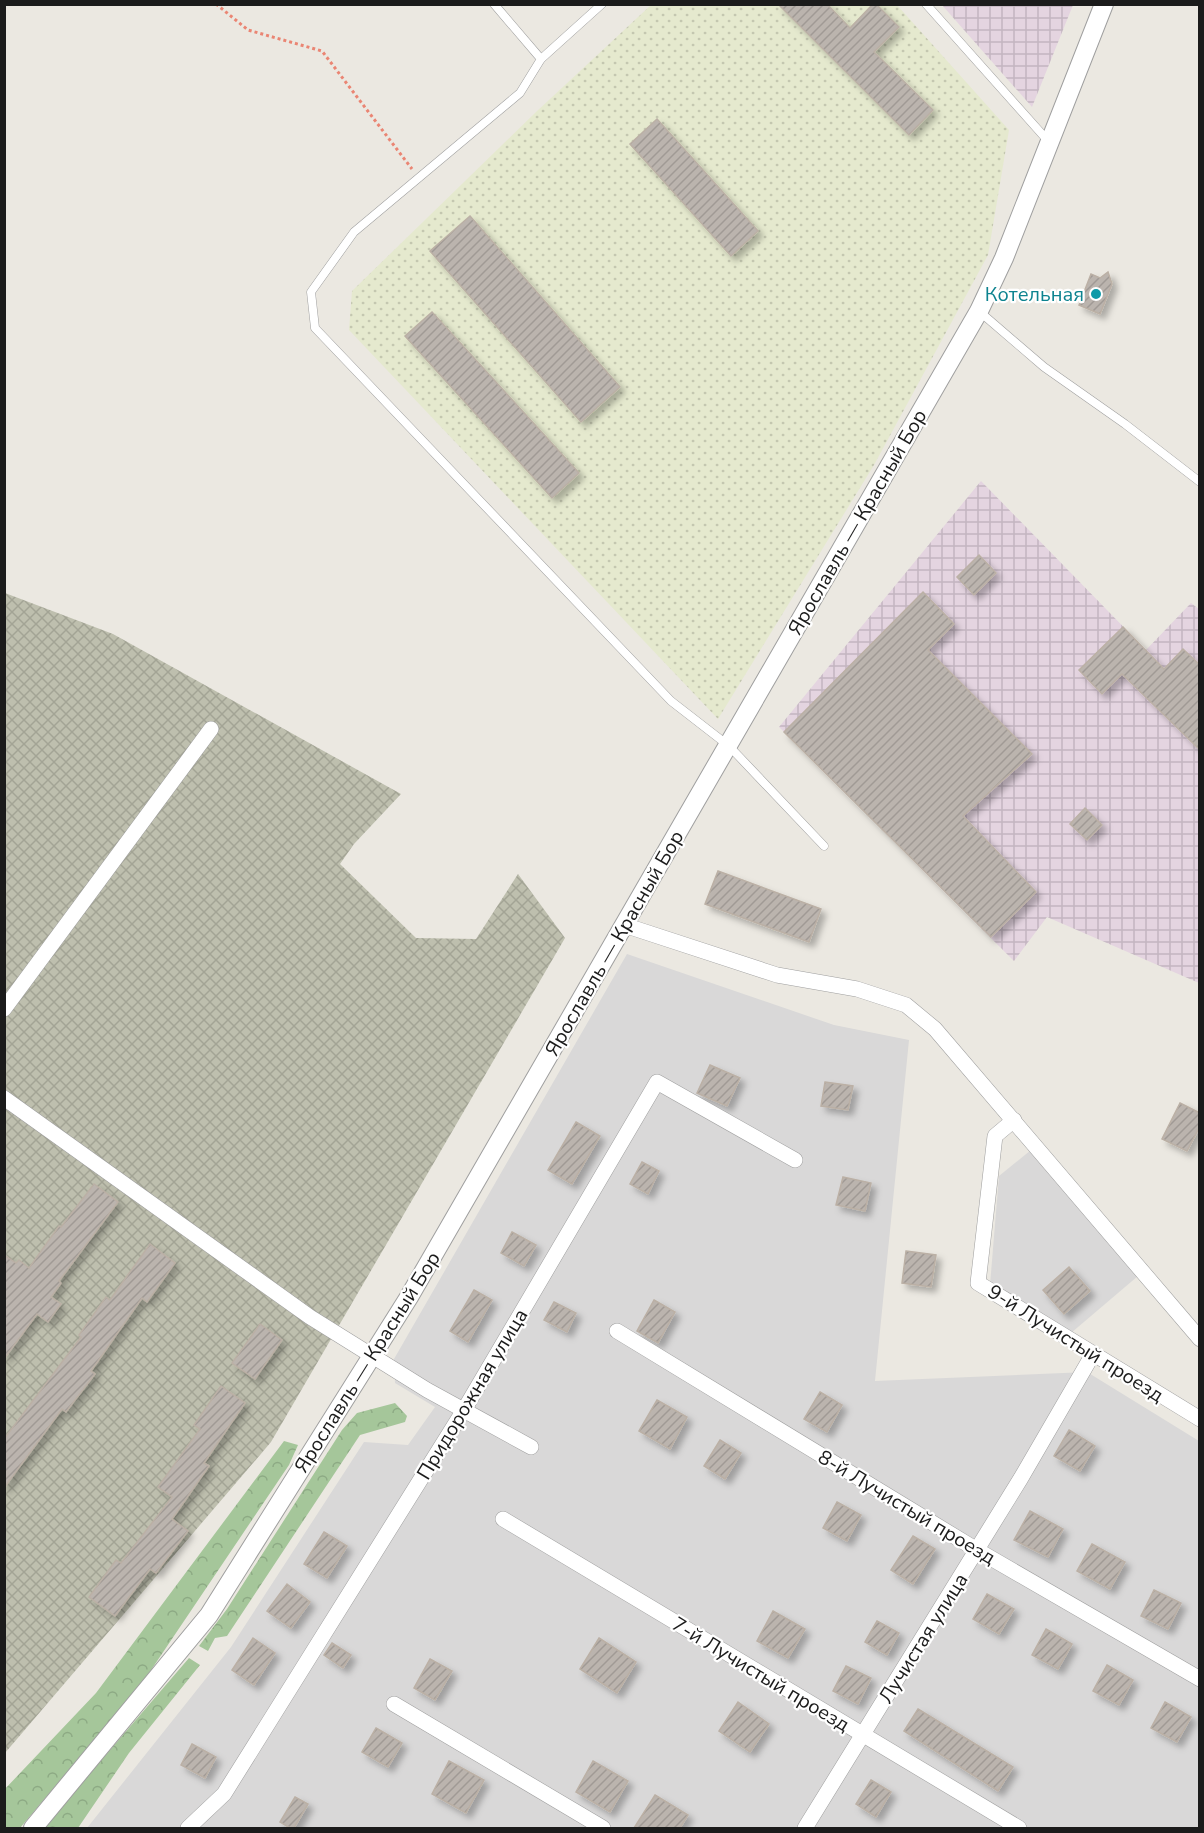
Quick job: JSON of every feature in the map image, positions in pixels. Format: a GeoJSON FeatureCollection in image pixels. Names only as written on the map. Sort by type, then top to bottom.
{"type":"FeatureCollection","features":[{"type":"Feature","properties":{"kind":"street","name":"Ярославль — Красный Бор"},"geometry":{"type":"LineString","coordinates":[[33,1828],[209,1615],[420,1277],[979,311],[1004,258],[1104,4]]}},
{"type":"Feature","properties":{"kind":"street"},"geometry":{"type":"LineString","coordinates":[[4,1009],[211,729]]}},
{"type":"Feature","properties":{"kind":"street"},"geometry":{"type":"LineString","coordinates":[[624,925],[777,975],[857,989],[906,1005],[935,1029],[1200,1338]]}},
{"type":"Feature","properties":{"kind":"street","name":"Придорожная улица"},"geometry":{"type":"LineString","coordinates":[[188,1828],[224,1794],[464,1410],[657,1082],[795,1160]]}},
{"type":"Feature","properties":{"kind":"street"},"geometry":{"type":"LineString","coordinates":[[4,1098],[310,1317],[427,1390],[531,1447]]}},
{"type":"Feature","properties":{"kind":"street","name":"9-й Лучистый проезд"},"geometry":{"type":"LineString","coordinates":[[1014,1120],[994,1136],[978,1283],[1200,1419]]}},
{"type":"Feature","properties":{"kind":"street","name":"8-й Лучистый проезд"},"geometry":{"type":"LineString","coordinates":[[617,1330],[977,1550],[1200,1679]]}},
{"type":"Feature","properties":{"kind":"street","name":"Лучистая улица"},"geometry":{"type":"LineString","coordinates":[[806,1828],[1022,1478],[1093,1354]]}},
{"type":"Feature","properties":{"kind":"street","name":"7-й Лучистый проезд"},"geometry":{"type":"LineString","coordinates":[[503,1519],[1019,1828]]}},
{"type":"Feature","properties":{"kind":"street"},"geometry":{"type":"LineString","coordinates":[[394,1704],[603,1828]]}},
{"type":"Feature","properties":{"kind":"lane"},"geometry":{"type":"LineString","coordinates":[[494,4],[541,59]]}},
{"type":"Feature","properties":{"kind":"lane"},"geometry":{"type":"LineString","coordinates":[[602,4],[541,59],[520,93],[354,232],[311,292],[315,328],[671,701],[729,746],[824,846]]}},
{"type":"Feature","properties":{"kind":"lane"},"geometry":{"type":"LineString","coordinates":[[927,4],[1049,142]]}},
{"type":"Feature","properties":{"kind":"lane"},"geometry":{"type":"LineString","coordinates":[[979,311],[1044,368],[1125,424],[1200,482]]}},
{"type":"Feature","properties":{"kind":"path"},"geometry":{"type":"LineString","coordinates":[[216,4],[248,30],[322,51],[418,178]]}},
{"type":"Feature","properties":{"kind":"shaded area"},"geometry":{"type":"Polygon","coordinates":[[[651,5],[897,5],[1009,130],[988,255],[874,465],[718,719],[349,330],[352,291],[536,112],[651,5]]]}},
{"type":"Feature","properties":{"kind":"shaded area"},"geometry":{"type":"Polygon","coordinates":[[[942,5],[1073,5],[1032,107],[942,5]]]}},
{"type":"Feature","properties":{"kind":"shaded area"},"geometry":{"type":"Polygon","coordinates":[[[981,481],[1146,650],[1191,603],[1200,610],[1199,983],[1047,917],[1014,961],[779,727],[981,481]]]}},
{"type":"Feature","properties":{"kind":"shaded area"},"geometry":{"type":"Polygon","coordinates":[[[5,593],[113,634],[401,794],[354,844],[340,864],[416,938],[476,939],[518,874],[565,938],[271,1442],[5,1753],[5,593]]]}},
{"type":"Feature","properties":{"kind":"shaded area"},"geometry":{"type":"Polygon","coordinates":[[[627,954],[834,1025],[909,1040],[875,1381],[1087,1372],[1199,1441],[1199,1828],[87,1828],[231,1647],[364,1442],[408,1445],[435,1407],[395,1383],[394,1359],[627,954]]]}},
{"type":"Feature","properties":{"kind":"shaded area"},"geometry":{"type":"Polygon","coordinates":[[[1031,1150],[1138,1276],[1071,1333],[990,1285],[999,1176],[1031,1150]]]}},
{"type":"Feature","properties":{"kind":"green space"},"geometry":{"type":"Polygon","coordinates":[[[395,1403],[407,1416],[405,1422],[360,1435],[227,1636],[215,1638],[208,1651],[199,1646],[227,1609],[342,1430],[357,1413],[395,1403]]]}},
{"type":"Feature","properties":{"kind":"green space"},"geometry":{"type":"Polygon","coordinates":[[[284,1441],[298,1445],[289,1465],[143,1682],[20,1828],[5,1828],[4,1790],[96,1693],[284,1441]]]}},
{"type":"Feature","properties":{"kind":"green space"},"geometry":{"type":"Polygon","coordinates":[[[189,1658],[200,1665],[129,1753],[78,1828],[43,1828],[189,1658]]]}},
{"type":"Feature","properties":{"kind":"building"},"geometry":{"type":"Polygon","coordinates":[[[778,4],[827,4],[850,28],[873,4],[876,4],[899,27],[874,52],[933,110],[909,135],[778,4]]]}},
{"type":"Feature","properties":{"kind":"building"},"geometry":{"type":"Polygon","coordinates":[[[657,119],[758,231],[731,256],[630,144],[657,119]]]}},
{"type":"Feature","properties":{"kind":"building"},"geometry":{"type":"Polygon","coordinates":[[[470,216],[620,387],[581,422],[430,251],[470,216]]]}},
{"type":"Feature","properties":{"kind":"building","name":"Котельная"},"geometry":{"type":"Polygon","coordinates":[[[1108,272],[1112,284],[1100,314],[1079,305],[1091,274],[1100,278],[1108,272]]]}},
{"type":"Feature","properties":{"kind":"building"},"geometry":{"type":"Polygon","coordinates":[[[432,312],[579,473],[552,498],[405,336],[432,312]]]}},
{"type":"Feature","properties":{"kind":"building"},"geometry":{"type":"Polygon","coordinates":[[[979,555],[996,573],[974,595],[957,577],[979,555]]]}},
{"type":"Feature","properties":{"kind":"building"},"geometry":{"type":"Polygon","coordinates":[[[923,592],[954,624],[928,650],[1032,754],[963,816],[1036,892],[991,937],[784,732],[923,592]]]}},
{"type":"Feature","properties":{"kind":"building"},"geometry":{"type":"Polygon","coordinates":[[[1123,627],[1164,669],[1183,649],[1200,665],[1200,750],[1122,674],[1102,694],[1079,670],[1123,627]]]}},
{"type":"Feature","properties":{"kind":"building"},"geometry":{"type":"Polygon","coordinates":[[[1085,808],[1102,825],[1087,840],[1070,824],[1085,808]]]}},
{"type":"Feature","properties":{"kind":"building"},"geometry":{"type":"Polygon","coordinates":[[[718,871],[821,909],[809,942],[705,904],[718,871]]]}},
{"type":"Feature","properties":{"kind":"building"},"geometry":{"type":"Polygon","coordinates":[[[710,1065],[740,1078],[727,1106],[697,1093],[710,1065]]]}},
{"type":"Feature","properties":{"kind":"building"},"geometry":{"type":"Polygon","coordinates":[[[825,1082],[853,1086],[848,1110],[821,1106],[825,1082]]]}},
{"type":"Feature","properties":{"kind":"building"},"geometry":{"type":"Polygon","coordinates":[[[1180,1103],[1200,1113],[1200,1126],[1187,1151],[1162,1139],[1180,1103]]]}},
{"type":"Feature","properties":{"kind":"building"},"geometry":{"type":"Polygon","coordinates":[[[576,1122],[600,1136],[572,1184],[548,1170],[576,1122]]]}},
{"type":"Feature","properties":{"kind":"building"},"geometry":{"type":"Polygon","coordinates":[[[642,1162],[659,1171],[648,1194],[630,1184],[642,1162]]]}},
{"type":"Feature","properties":{"kind":"building"},"geometry":{"type":"Polygon","coordinates":[[[843,1177],[871,1183],[865,1211],[836,1205],[843,1177]]]}},
{"type":"Feature","properties":{"kind":"building"},"geometry":{"type":"Polygon","coordinates":[[[94,1184],[118,1202],[59,1281],[61,1283],[51,1297],[61,1304],[48,1322],[37,1314],[4,1359],[4,1255],[16,1263],[19,1260],[29,1268],[59,1226],[61,1227],[94,1184]]]}},
{"type":"Feature","properties":{"kind":"building"},"geometry":{"type":"Polygon","coordinates":[[[512,1232],[536,1245],[524,1266],[501,1253],[512,1232]]]}},
{"type":"Feature","properties":{"kind":"building"},"geometry":{"type":"Polygon","coordinates":[[[150,1244],[175,1263],[147,1302],[142,1298],[91,1371],[95,1374],[66,1412],[62,1409],[4,1488],[4,1439],[81,1337],[79,1335],[106,1297],[110,1300],[150,1244]]]}},
{"type":"Feature","properties":{"kind":"building"},"geometry":{"type":"Polygon","coordinates":[[[906,1251],[936,1255],[931,1287],[902,1283],[906,1251]]]}},
{"type":"Feature","properties":{"kind":"building"},"geometry":{"type":"Polygon","coordinates":[[[1069,1267],[1090,1291],[1064,1314],[1043,1290],[1069,1267]]]}},
{"type":"Feature","properties":{"kind":"building"},"geometry":{"type":"Polygon","coordinates":[[[474,1290],[492,1300],[468,1342],[450,1331],[474,1290]]]}},
{"type":"Feature","properties":{"kind":"building"},"geometry":{"type":"Polygon","coordinates":[[[654,1300],[675,1312],[658,1343],[637,1331],[654,1300]]]}},
{"type":"Feature","properties":{"kind":"building"},"geometry":{"type":"Polygon","coordinates":[[[554,1302],[576,1313],[567,1332],[544,1320],[554,1302]]]}},
{"type":"Feature","properties":{"kind":"building"},"geometry":{"type":"Polygon","coordinates":[[[260,1324],[282,1340],[255,1379],[232,1363],[260,1324]]]}},
{"type":"Feature","properties":{"kind":"building"},"geometry":{"type":"Polygon","coordinates":[[[221,1386],[245,1403],[204,1463],[209,1466],[172,1519],[188,1531],[156,1573],[150,1569],[115,1616],[89,1597],[116,1560],[121,1563],[172,1497],[158,1487],[200,1429],[194,1425],[221,1386]]]}},
{"type":"Feature","properties":{"kind":"building"},"geometry":{"type":"Polygon","coordinates":[[[820,1392],[842,1405],[827,1432],[804,1419],[820,1392]]]}},
{"type":"Feature","properties":{"kind":"building"},"geometry":{"type":"Polygon","coordinates":[[[657,1400],[687,1417],[670,1449],[639,1431],[657,1400]]]}},
{"type":"Feature","properties":{"kind":"building"},"geometry":{"type":"Polygon","coordinates":[[[1069,1430],[1095,1446],[1080,1471],[1054,1456],[1069,1430]]]}},
{"type":"Feature","properties":{"kind":"building"},"geometry":{"type":"Polygon","coordinates":[[[720,1440],[741,1453],[725,1479],[704,1466],[720,1440]]]}},
{"type":"Feature","properties":{"kind":"building"},"geometry":{"type":"Polygon","coordinates":[[[837,1502],[861,1515],[847,1541],[823,1528],[837,1502]]]}},
{"type":"Feature","properties":{"kind":"building"},"geometry":{"type":"Polygon","coordinates":[[[1030,1511],[1063,1529],[1048,1557],[1014,1540],[1030,1511]]]}},
{"type":"Feature","properties":{"kind":"building"},"geometry":{"type":"Polygon","coordinates":[[[324,1532],[347,1546],[327,1578],[304,1564],[324,1532]]]}},
{"type":"Feature","properties":{"kind":"building"},"geometry":{"type":"Polygon","coordinates":[[[913,1536],[935,1549],[913,1584],[891,1570],[913,1536]]]}},
{"type":"Feature","properties":{"kind":"building"},"geometry":{"type":"Polygon","coordinates":[[[1092,1544],[1125,1562],[1110,1589],[1077,1571],[1092,1544]]]}},
{"type":"Feature","properties":{"kind":"building"},"geometry":{"type":"Polygon","coordinates":[[[287,1584],[310,1602],[291,1628],[267,1611],[287,1584]]]}},
{"type":"Feature","properties":{"kind":"building"},"geometry":{"type":"Polygon","coordinates":[[[1154,1590],[1181,1603],[1168,1629],[1141,1616],[1154,1590]]]}},
{"type":"Feature","properties":{"kind":"building"},"geometry":{"type":"Polygon","coordinates":[[[987,1594],[1014,1609],[999,1634],[973,1619],[987,1594]]]}},
{"type":"Feature","properties":{"kind":"building"},"geometry":{"type":"Polygon","coordinates":[[[773,1611],[805,1629],[788,1658],[757,1641],[773,1611]]]}},
{"type":"Feature","properties":{"kind":"building"},"geometry":{"type":"Polygon","coordinates":[[[877,1621],[899,1633],[887,1655],[865,1642],[877,1621]]]}},
{"type":"Feature","properties":{"kind":"building"},"geometry":{"type":"Polygon","coordinates":[[[1046,1629],[1072,1644],[1058,1669],[1032,1655],[1046,1629]]]}},
{"type":"Feature","properties":{"kind":"building"},"geometry":{"type":"Polygon","coordinates":[[[253,1638],[275,1653],[254,1685],[232,1670],[253,1638]]]}},
{"type":"Feature","properties":{"kind":"building"},"geometry":{"type":"Polygon","coordinates":[[[599,1638],[636,1662],[617,1693],[580,1669],[599,1638]]]}},
{"type":"Feature","properties":{"kind":"building"},"geometry":{"type":"Polygon","coordinates":[[[332,1643],[351,1655],[343,1668],[324,1655],[332,1643]]]}},
{"type":"Feature","properties":{"kind":"building"},"geometry":{"type":"Polygon","coordinates":[[[430,1659],[452,1671],[435,1700],[414,1688],[430,1659]]]}},
{"type":"Feature","properties":{"kind":"building"},"geometry":{"type":"Polygon","coordinates":[[[1107,1665],[1133,1680],[1119,1705],[1093,1691],[1107,1665]]]}},
{"type":"Feature","properties":{"kind":"building"},"geometry":{"type":"Polygon","coordinates":[[[846,1666],[871,1678],[858,1704],[833,1691],[846,1666]]]}},
{"type":"Feature","properties":{"kind":"building"},"geometry":{"type":"Polygon","coordinates":[[[738,1702],[769,1724],[750,1752],[719,1731],[738,1702]]]}},
{"type":"Feature","properties":{"kind":"building"},"geometry":{"type":"Polygon","coordinates":[[[1165,1702],[1191,1717],[1177,1742],[1151,1728],[1165,1702]]]}},
{"type":"Feature","properties":{"kind":"building"},"geometry":{"type":"Polygon","coordinates":[[[918,1709],[1013,1767],[998,1791],[904,1731],[918,1709]]]}},
{"type":"Feature","properties":{"kind":"building"},"geometry":{"type":"Polygon","coordinates":[[[376,1728],[402,1743],[388,1767],[362,1752],[376,1728]]]}},
{"type":"Feature","properties":{"kind":"building"},"geometry":{"type":"Polygon","coordinates":[[[192,1744],[216,1757],[205,1778],[181,1765],[192,1744]]]}},
{"type":"Feature","properties":{"kind":"building"},"geometry":{"type":"Polygon","coordinates":[[[449,1761],[484,1780],[466,1813],[432,1794],[449,1761]]]}},
{"type":"Feature","properties":{"kind":"building"},"geometry":{"type":"Polygon","coordinates":[[[593,1761],[628,1781],[610,1812],[576,1792],[593,1761]]]}},
{"type":"Feature","properties":{"kind":"building"},"geometry":{"type":"Polygon","coordinates":[[[871,1780],[891,1792],[876,1817],[856,1804],[871,1780]]]}},
{"type":"Feature","properties":{"kind":"building"},"geometry":{"type":"Polygon","coordinates":[[[655,1795],[688,1815],[680,1828],[634,1828],[655,1795]]]}},
{"type":"Feature","properties":{"kind":"building"},"geometry":{"type":"Polygon","coordinates":[[[295,1797],[308,1804],[294,1828],[290,1828],[280,1822],[295,1797]]]}},
{"type":"Feature","properties":{"kind":"place","name":"Котельная"},"geometry":{"type":"Point","coordinates":[1096,294]}}]}
